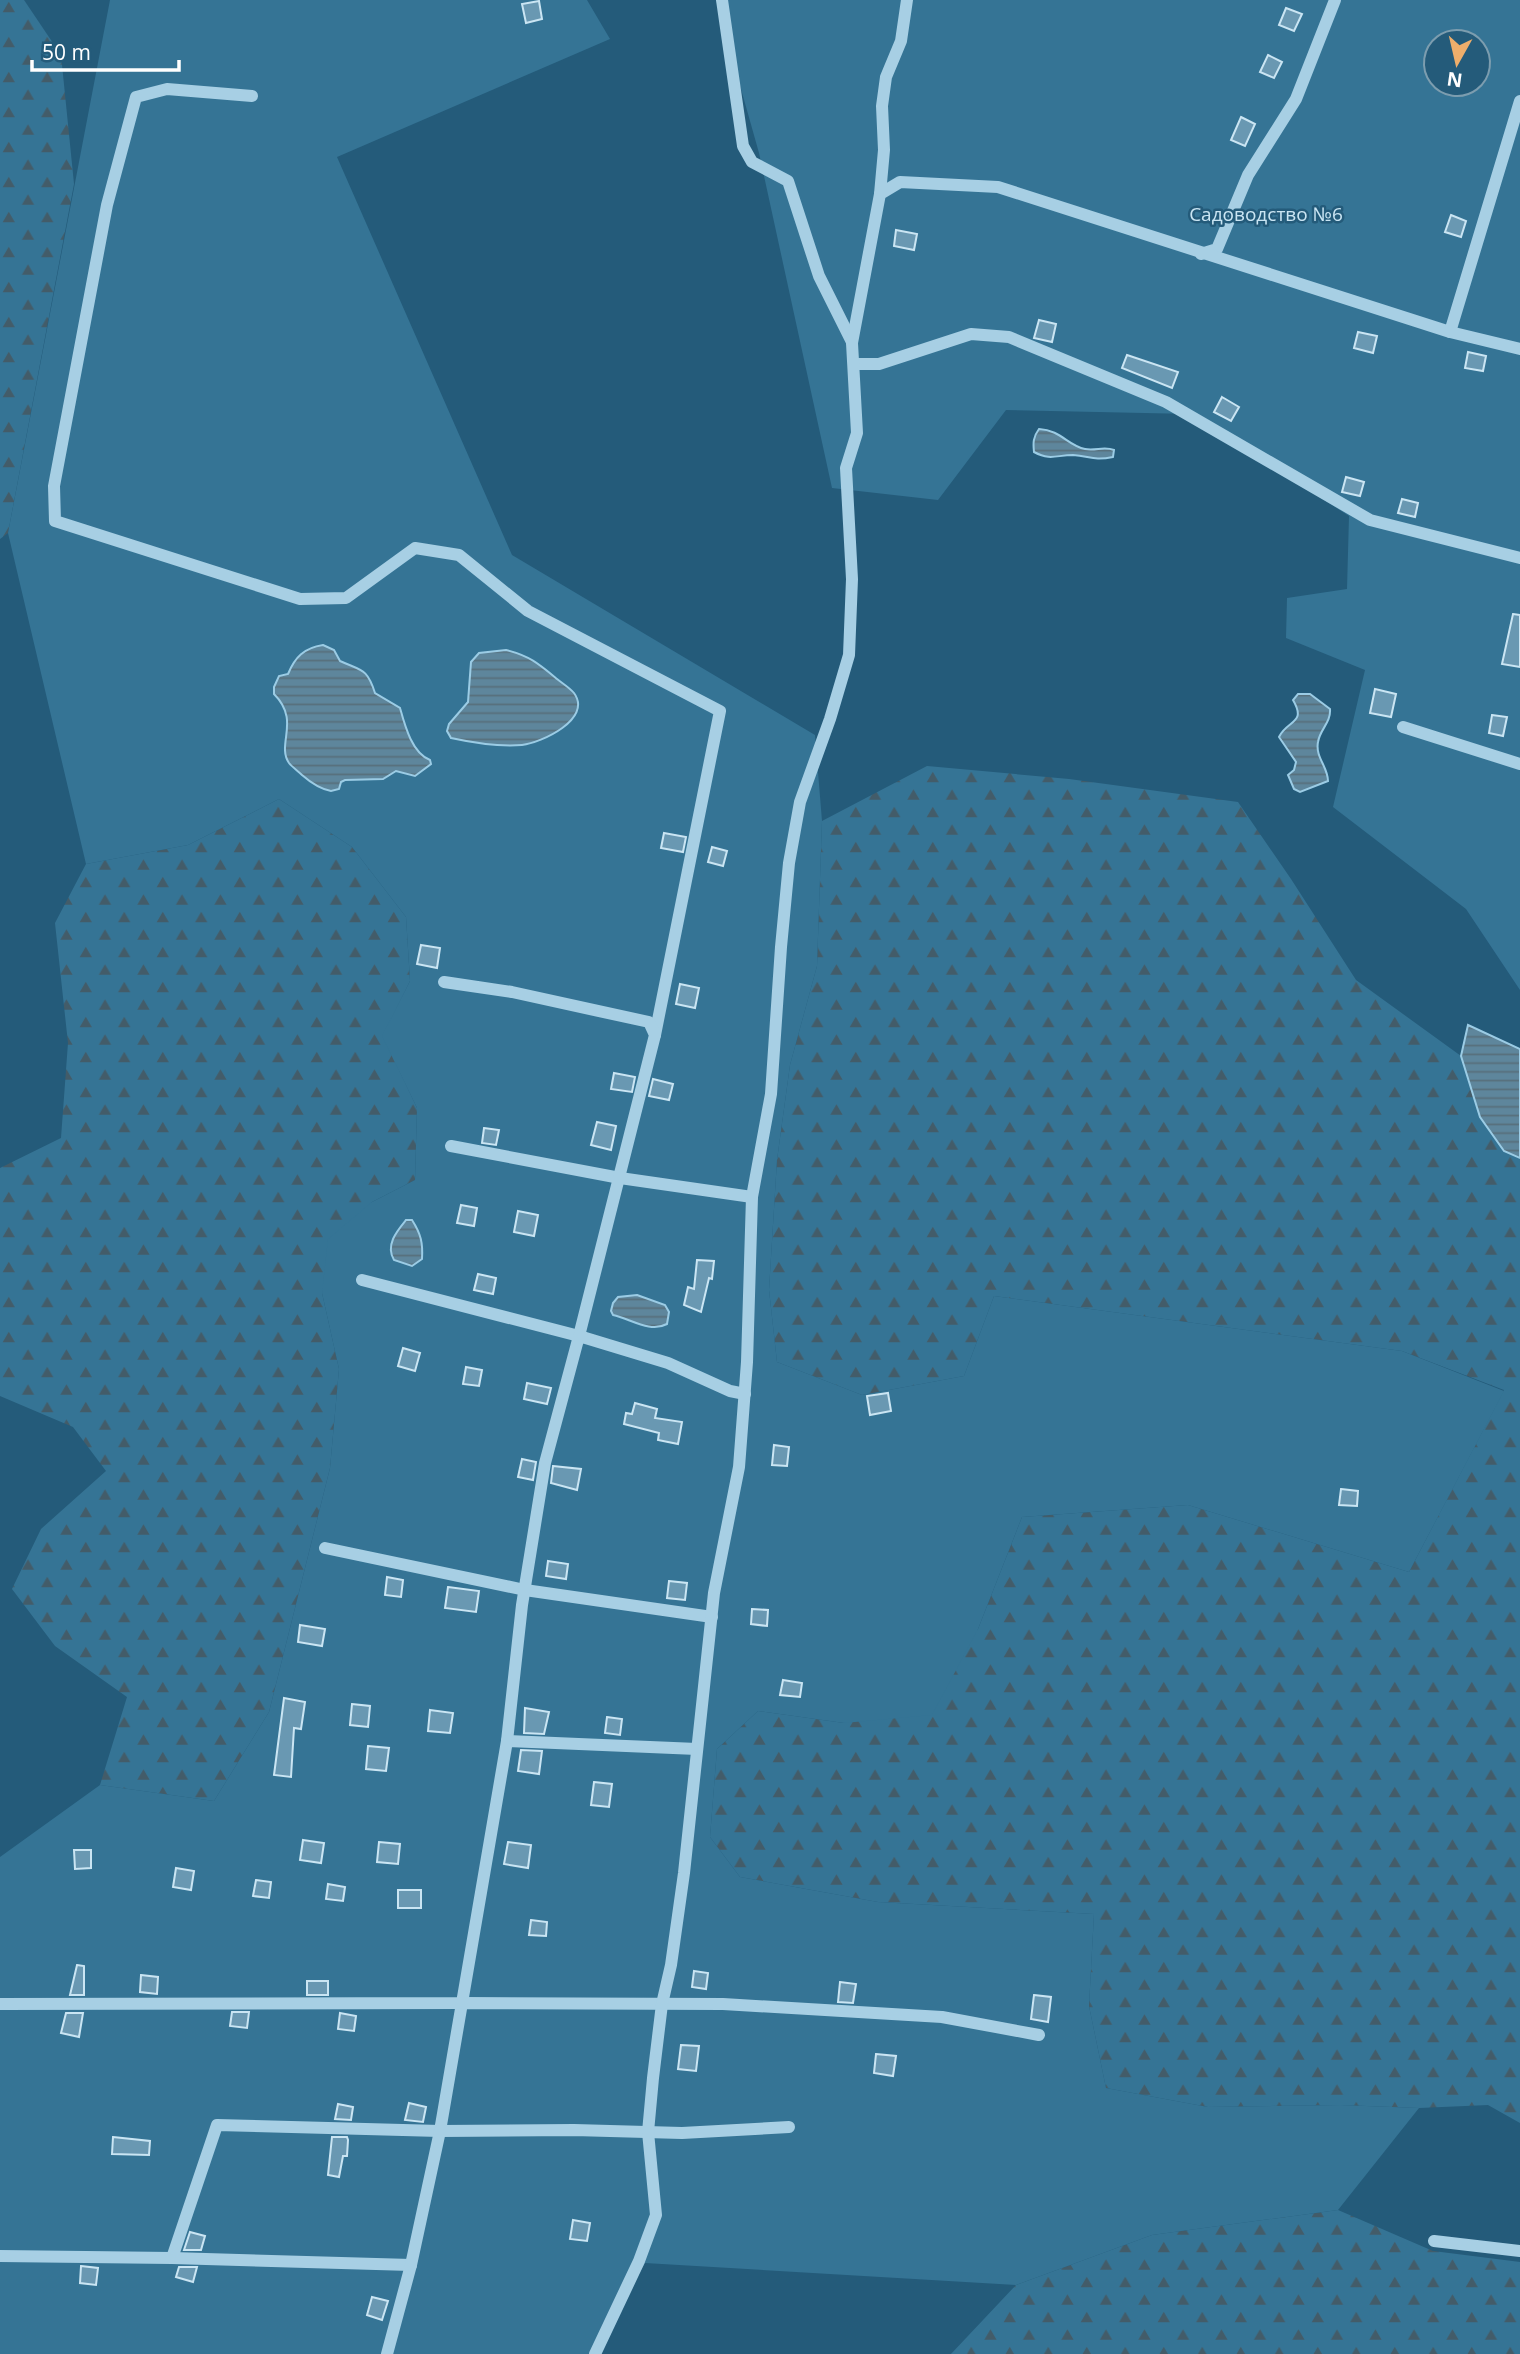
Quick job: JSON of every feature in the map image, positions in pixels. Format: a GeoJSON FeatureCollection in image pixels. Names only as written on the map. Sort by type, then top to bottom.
{"type":"FeatureCollection","features":[{"type":"Feature","properties":{"kind":"lane"},"geometry":{"type":"LineString","coordinates":[[722,0],[743,146],[752,162],[788,181],[819,275],[852,342]]}},
{"type":"Feature","properties":{"kind":"lane"},"geometry":{"type":"LineString","coordinates":[[595,2354],[639,2261],[656,2215],[648,2132],[662,2004],[671,1965],[678,1913],[714,1592],[739,1467],[745,1394],[752,1197],[771,1094],[780,947],[789,863],[800,802],[830,719],[849,655],[852,579],[846,468],[857,433],[852,342],[880,194],[884,150],[882,106],[886,77],[901,41],[907,0]]}},
{"type":"Feature","properties":{"kind":"lane"},"geometry":{"type":"LineString","coordinates":[[1201,254],[1217,249],[1248,175],[1296,99],[1335,0]]}},
{"type":"Feature","properties":{"kind":"lane"},"geometry":{"type":"LineString","coordinates":[[252,96],[167,89],[136,97],[107,205],[54,486],[55,521],[300,599],[346,597],[415,548],[459,555],[528,611],[720,711],[655,1035],[545,1463],[525,1590],[507,1741],[440,2131],[411,2264],[387,2354]]}},
{"type":"Feature","properties":{"kind":"lane"},"geometry":{"type":"LineString","coordinates":[[1450,332],[1520,100]]}},
{"type":"Feature","properties":{"kind":"lane"},"geometry":{"type":"LineString","coordinates":[[880,194],[900,181],[998,187],[1450,332],[1520,349]]}},
{"type":"Feature","properties":{"kind":"lane"},"geometry":{"type":"LineString","coordinates":[[853,365],[879,364],[971,334],[1009,338],[1166,402],[1370,520],[1520,558]]}},
{"type":"Feature","properties":{"kind":"lane"},"geometry":{"type":"LineString","coordinates":[[1403,727],[1520,764]]}},
{"type":"Feature","properties":{"kind":"lane"},"geometry":{"type":"LineString","coordinates":[[444,982],[512,992],[649,1022],[655,1035]]}},
{"type":"Feature","properties":{"kind":"lane"},"geometry":{"type":"LineString","coordinates":[[451,1146],[620,1178],[752,1197]]}},
{"type":"Feature","properties":{"kind":"lane"},"geometry":{"type":"LineString","coordinates":[[362,1280],[579,1336],[668,1363],[730,1391],[745,1394]]}},
{"type":"Feature","properties":{"kind":"lane"},"geometry":{"type":"LineString","coordinates":[[325,1548],[525,1590],[712,1617]]}},
{"type":"Feature","properties":{"kind":"lane"},"geometry":{"type":"LineString","coordinates":[[507,1741],[697,1749]]}},
{"type":"Feature","properties":{"kind":"lane"},"geometry":{"type":"LineString","coordinates":[[0,2004],[723,2004],[942,2017],[1039,2035]]}},
{"type":"Feature","properties":{"kind":"lane"},"geometry":{"type":"LineString","coordinates":[[172,2258],[216,2125],[440,2131],[682,2133],[789,2127]]}},
{"type":"Feature","properties":{"kind":"lane"},"geometry":{"type":"LineString","coordinates":[[1434,2242],[1520,2251]]}},
{"type":"Feature","properties":{"kind":"lane"},"geometry":{"type":"LineString","coordinates":[[0,2256],[411,2264]]}},
{"type":"Feature","properties":{"kind":"green space"},"geometry":{"type":"Polygon","coordinates":[[[0,0],[24,0],[61,55],[74,184],[8,533],[0,539],[0,0]]]}},
{"type":"Feature","properties":{"kind":"green space"},"geometry":{"type":"Polygon","coordinates":[[[110,0],[587,0],[610,39],[337,157],[512,555],[815,735],[822,821],[817,966],[790,1065],[777,1160],[769,1290],[777,1362],[862,1395],[964,1376],[994,1296],[1402,1351],[1504,1391],[1409,1572],[1188,1505],[1022,1517],[978,1629],[932,1715],[844,1723],[758,1711],[717,1749],[710,1837],[740,1877],[878,1902],[1094,1914],[1089,2006],[1106,2088],[1208,2107],[1340,2105],[1419,2108],[1338,2210],[1152,2235],[1016,2285],[645,2263],[595,2354],[0,2354],[0,1857],[100,1785],[214,1801],[269,1712],[330,1468],[339,1369],[322,1293],[328,1239],[372,1202],[415,1180],[417,1108],[382,1036],[410,981],[406,917],[352,847],[279,799],[188,845],[86,864],[8,533],[110,0]]]}},
{"type":"Feature","properties":{"kind":"green space","name":"Садоводство №6"},"geometry":{"type":"Polygon","coordinates":[[[716,0],[1520,0],[1520,990],[1466,909],[1333,807],[1365,670],[1286,638],[1287,598],[1347,589],[1349,516],[1191,414],[1006,410],[938,500],[832,488],[759,153],[716,0]]]}},
{"type":"Feature","properties":{"kind":"green space"},"geometry":{"type":"Polygon","coordinates":[[[927,766],[1069,779],[1238,802],[1356,980],[1461,1056],[1480,1117],[1504,1151],[1520,1158],[1520,2123],[1488,2105],[1419,2108],[1340,2105],[1208,2107],[1106,2088],[1089,2006],[1094,1914],[878,1902],[740,1877],[710,1837],[717,1749],[758,1711],[844,1723],[978,1629],[1022,1517],[1188,1505],[1409,1572],[1504,1390],[1402,1351],[994,1296],[964,1376],[862,1395],[777,1362],[769,1290],[777,1160],[790,1065],[817,966],[822,821],[927,766]]]}},
{"type":"Feature","properties":{"kind":"green space"},"geometry":{"type":"Polygon","coordinates":[[[279,799],[352,847],[406,917],[410,981],[383,1036],[417,1108],[415,1180],[372,1202],[322,1293],[339,1369],[330,1468],[269,1712],[214,1801],[100,1785],[127,1697],[55,1646],[12,1589],[41,1529],[106,1471],[73,1427],[0,1396],[0,1168],[61,1138],[68,1043],[55,923],[86,864],[188,845],[279,799]]]}},
{"type":"Feature","properties":{"kind":"green space"},"geometry":{"type":"Polygon","coordinates":[[[1338,2210],[1433,2251],[1520,2262],[1520,2354],[951,2354],[1016,2285],[1152,2235],[1338,2210]]]}},
{"type":"Feature","properties":{"kind":"shaded area"},"geometry":{"type":"Polygon","coordinates":[[[1039,429],[1053,432],[1085,449],[1114,450],[1113,457],[1040,455],[1034,452],[1035,437],[1039,429]]]}},
{"type":"Feature","properties":{"kind":"shaded area"},"geometry":{"type":"Polygon","coordinates":[[[323,645],[334,650],[340,661],[363,671],[375,693],[400,708],[414,745],[431,764],[415,776],[396,771],[383,779],[345,780],[341,782],[339,789],[331,791],[312,783],[290,764],[285,748],[286,713],[274,694],[274,687],[279,676],[288,674],[301,654],[310,648],[323,645]]]}},
{"type":"Feature","properties":{"kind":"shaded area"},"geometry":{"type":"Polygon","coordinates":[[[506,650],[534,661],[570,689],[578,703],[577,712],[552,735],[522,745],[495,745],[451,738],[447,731],[449,724],[468,702],[471,662],[479,653],[506,650]]]}},
{"type":"Feature","properties":{"kind":"shaded area"},"geometry":{"type":"Polygon","coordinates":[[[1298,694],[1310,694],[1330,709],[1318,747],[1328,781],[1300,792],[1294,789],[1288,775],[1294,770],[1296,762],[1279,737],[1297,718],[1297,708],[1293,700],[1298,694]]]}},
{"type":"Feature","properties":{"kind":"shaded area"},"geometry":{"type":"Polygon","coordinates":[[[1468,1025],[1520,1049],[1520,1158],[1504,1151],[1480,1117],[1461,1056],[1468,1025]]]}},
{"type":"Feature","properties":{"kind":"shaded area"},"geometry":{"type":"Polygon","coordinates":[[[406,1220],[412,1220],[422,1243],[422,1259],[412,1266],[394,1260],[391,1249],[393,1238],[406,1220]]]}},
{"type":"Feature","properties":{"kind":"shaded area"},"geometry":{"type":"Polygon","coordinates":[[[637,1295],[665,1305],[669,1312],[667,1324],[647,1326],[613,1315],[613,1303],[618,1297],[637,1295]]]}},
{"type":"Feature","properties":{"kind":"building"},"geometry":{"type":"Polygon","coordinates":[[[539,1],[542,19],[526,23],[522,4],[539,1]]]}},
{"type":"Feature","properties":{"kind":"building"},"geometry":{"type":"Polygon","coordinates":[[[1286,8],[1302,14],[1294,31],[1279,25],[1286,8]]]}},
{"type":"Feature","properties":{"kind":"building"},"geometry":{"type":"Polygon","coordinates":[[[1268,55],[1282,62],[1274,78],[1260,72],[1268,55]]]}},
{"type":"Feature","properties":{"kind":"building"},"geometry":{"type":"Polygon","coordinates":[[[1241,117],[1255,124],[1245,146],[1231,140],[1241,117]]]}},
{"type":"Feature","properties":{"kind":"building"},"geometry":{"type":"Polygon","coordinates":[[[1451,215],[1466,221],[1461,237],[1445,232],[1451,215]]]}},
{"type":"Feature","properties":{"kind":"building"},"geometry":{"type":"Polygon","coordinates":[[[896,230],[917,234],[914,250],[894,246],[896,230]]]}},
{"type":"Feature","properties":{"kind":"building"},"geometry":{"type":"Polygon","coordinates":[[[1039,320],[1056,324],[1052,342],[1034,338],[1039,320]]]}},
{"type":"Feature","properties":{"kind":"building"},"geometry":{"type":"Polygon","coordinates":[[[1358,332],[1377,336],[1373,353],[1354,348],[1358,332]]]}},
{"type":"Feature","properties":{"kind":"building"},"geometry":{"type":"Polygon","coordinates":[[[1468,352],[1486,356],[1483,371],[1465,368],[1468,352]]]}},
{"type":"Feature","properties":{"kind":"building"},"geometry":{"type":"Polygon","coordinates":[[[1127,355],[1178,372],[1172,388],[1122,368],[1127,355]]]}},
{"type":"Feature","properties":{"kind":"building"},"geometry":{"type":"Polygon","coordinates":[[[1222,397],[1239,407],[1231,421],[1214,412],[1222,397]]]}},
{"type":"Feature","properties":{"kind":"building"},"geometry":{"type":"Polygon","coordinates":[[[1346,477],[1364,482],[1360,496],[1342,492],[1346,477]]]}},
{"type":"Feature","properties":{"kind":"building"},"geometry":{"type":"Polygon","coordinates":[[[1402,499],[1418,503],[1415,517],[1398,513],[1402,499]]]}},
{"type":"Feature","properties":{"kind":"building"},"geometry":{"type":"Polygon","coordinates":[[[1513,614],[1520,615],[1520,667],[1502,664],[1513,614]]]}},
{"type":"Feature","properties":{"kind":"building"},"geometry":{"type":"Polygon","coordinates":[[[1375,689],[1396,694],[1391,717],[1370,713],[1375,689]]]}},
{"type":"Feature","properties":{"kind":"building"},"geometry":{"type":"Polygon","coordinates":[[[1492,715],[1507,717],[1503,736],[1489,733],[1492,715]]]}},
{"type":"Feature","properties":{"kind":"building"},"geometry":{"type":"Polygon","coordinates":[[[664,833],[686,837],[683,852],[661,848],[664,833]]]}},
{"type":"Feature","properties":{"kind":"building"},"geometry":{"type":"Polygon","coordinates":[[[712,847],[727,851],[723,866],[708,862],[712,847]]]}},
{"type":"Feature","properties":{"kind":"building"},"geometry":{"type":"Polygon","coordinates":[[[421,945],[440,948],[437,968],[417,964],[421,945]]]}},
{"type":"Feature","properties":{"kind":"building"},"geometry":{"type":"Polygon","coordinates":[[[680,984],[699,988],[695,1008],[676,1004],[680,984]]]}},
{"type":"Feature","properties":{"kind":"building"},"geometry":{"type":"Polygon","coordinates":[[[614,1073],[635,1077],[632,1092],[611,1089],[614,1073]]]}},
{"type":"Feature","properties":{"kind":"building"},"geometry":{"type":"Polygon","coordinates":[[[653,1079],[673,1084],[669,1100],[649,1096],[653,1079]]]}},
{"type":"Feature","properties":{"kind":"building"},"geometry":{"type":"Polygon","coordinates":[[[597,1122],[616,1126],[611,1150],[591,1145],[597,1122]]]}},
{"type":"Feature","properties":{"kind":"building"},"geometry":{"type":"Polygon","coordinates":[[[484,1128],[499,1130],[496,1145],[482,1143],[484,1128]]]}},
{"type":"Feature","properties":{"kind":"building"},"geometry":{"type":"Polygon","coordinates":[[[461,1205],[477,1208],[474,1226],[457,1223],[461,1205]]]}},
{"type":"Feature","properties":{"kind":"building"},"geometry":{"type":"Polygon","coordinates":[[[518,1211],[538,1215],[534,1236],[514,1232],[518,1211]]]}},
{"type":"Feature","properties":{"kind":"building"},"geometry":{"type":"Polygon","coordinates":[[[697,1260],[714,1261],[712,1279],[709,1278],[701,1312],[684,1305],[688,1287],[694,1289],[697,1260]]]}},
{"type":"Feature","properties":{"kind":"building"},"geometry":{"type":"Polygon","coordinates":[[[478,1274],[496,1278],[493,1294],[474,1290],[478,1274]]]}},
{"type":"Feature","properties":{"kind":"building"},"geometry":{"type":"Polygon","coordinates":[[[403,1348],[420,1353],[415,1371],[398,1366],[403,1348]]]}},
{"type":"Feature","properties":{"kind":"building"},"geometry":{"type":"Polygon","coordinates":[[[466,1367],[482,1370],[479,1386],[463,1384],[466,1367]]]}},
{"type":"Feature","properties":{"kind":"building"},"geometry":{"type":"Polygon","coordinates":[[[527,1383],[551,1388],[547,1404],[524,1399],[527,1383]]]}},
{"type":"Feature","properties":{"kind":"building"},"geometry":{"type":"Polygon","coordinates":[[[888,1393],[891,1411],[870,1415],[867,1396],[888,1393]]]}},
{"type":"Feature","properties":{"kind":"building"},"geometry":{"type":"Polygon","coordinates":[[[635,1403],[657,1409],[655,1418],[682,1422],[678,1444],[658,1440],[659,1433],[624,1424],[626,1413],[632,1414],[635,1403]]]}},
{"type":"Feature","properties":{"kind":"building"},"geometry":{"type":"Polygon","coordinates":[[[774,1445],[789,1447],[787,1466],[772,1465],[774,1445]]]}},
{"type":"Feature","properties":{"kind":"building"},"geometry":{"type":"Polygon","coordinates":[[[522,1459],[536,1462],[533,1480],[518,1477],[522,1459]]]}},
{"type":"Feature","properties":{"kind":"building"},"geometry":{"type":"Polygon","coordinates":[[[553,1466],[581,1469],[577,1490],[551,1483],[553,1466]]]}},
{"type":"Feature","properties":{"kind":"building"},"geometry":{"type":"Polygon","coordinates":[[[1341,1489],[1358,1491],[1357,1506],[1339,1505],[1341,1489]]]}},
{"type":"Feature","properties":{"kind":"building"},"geometry":{"type":"Polygon","coordinates":[[[548,1561],[568,1564],[566,1579],[546,1576],[548,1561]]]}},
{"type":"Feature","properties":{"kind":"building"},"geometry":{"type":"Polygon","coordinates":[[[387,1577],[403,1580],[401,1597],[385,1595],[387,1577]]]}},
{"type":"Feature","properties":{"kind":"building"},"geometry":{"type":"Polygon","coordinates":[[[669,1581],[687,1583],[685,1600],[667,1598],[669,1581]]]}},
{"type":"Feature","properties":{"kind":"building"},"geometry":{"type":"Polygon","coordinates":[[[448,1587],[479,1591],[476,1612],[445,1608],[448,1587]]]}},
{"type":"Feature","properties":{"kind":"building"},"geometry":{"type":"Polygon","coordinates":[[[752,1609],[768,1610],[767,1626],[751,1624],[752,1609]]]}},
{"type":"Feature","properties":{"kind":"building"},"geometry":{"type":"Polygon","coordinates":[[[300,1625],[325,1629],[322,1646],[298,1642],[300,1625]]]}},
{"type":"Feature","properties":{"kind":"building"},"geometry":{"type":"Polygon","coordinates":[[[783,1680],[802,1683],[800,1697],[780,1695],[783,1680]]]}},
{"type":"Feature","properties":{"kind":"building"},"geometry":{"type":"Polygon","coordinates":[[[284,1698],[305,1702],[301,1729],[294,1728],[291,1777],[274,1775],[284,1698]]]}},
{"type":"Feature","properties":{"kind":"building"},"geometry":{"type":"Polygon","coordinates":[[[352,1704],[370,1706],[368,1727],[350,1725],[352,1704]]]}},
{"type":"Feature","properties":{"kind":"building"},"geometry":{"type":"Polygon","coordinates":[[[525,1708],[549,1712],[544,1734],[524,1733],[525,1708]]]}},
{"type":"Feature","properties":{"kind":"building"},"geometry":{"type":"Polygon","coordinates":[[[430,1710],[453,1713],[450,1733],[428,1731],[430,1710]]]}},
{"type":"Feature","properties":{"kind":"building"},"geometry":{"type":"Polygon","coordinates":[[[607,1717],[622,1719],[620,1735],[605,1733],[607,1717]]]}},
{"type":"Feature","properties":{"kind":"building"},"geometry":{"type":"Polygon","coordinates":[[[368,1746],[389,1748],[386,1771],[366,1769],[368,1746]]]}},
{"type":"Feature","properties":{"kind":"building"},"geometry":{"type":"Polygon","coordinates":[[[521,1750],[542,1751],[539,1774],[518,1771],[521,1750]]]}},
{"type":"Feature","properties":{"kind":"building"},"geometry":{"type":"Polygon","coordinates":[[[594,1782],[612,1784],[609,1807],[591,1805],[594,1782]]]}},
{"type":"Feature","properties":{"kind":"building"},"geometry":{"type":"Polygon","coordinates":[[[303,1840],[324,1843],[321,1863],[300,1860],[303,1840]]]}},
{"type":"Feature","properties":{"kind":"building"},"geometry":{"type":"Polygon","coordinates":[[[379,1842],[400,1844],[398,1864],[377,1862],[379,1842]]]}},
{"type":"Feature","properties":{"kind":"building"},"geometry":{"type":"Polygon","coordinates":[[[508,1842],[531,1845],[528,1868],[504,1864],[508,1842]]]}},
{"type":"Feature","properties":{"kind":"building"},"geometry":{"type":"Polygon","coordinates":[[[74,1850],[91,1850],[91,1868],[75,1869],[74,1850]]]}},
{"type":"Feature","properties":{"kind":"building"},"geometry":{"type":"Polygon","coordinates":[[[176,1868],[194,1871],[191,1890],[173,1887],[176,1868]]]}},
{"type":"Feature","properties":{"kind":"building"},"geometry":{"type":"Polygon","coordinates":[[[256,1880],[271,1882],[269,1898],[253,1896],[256,1880]]]}},
{"type":"Feature","properties":{"kind":"building"},"geometry":{"type":"Polygon","coordinates":[[[328,1884],[345,1887],[343,1901],[326,1899],[328,1884]]]}},
{"type":"Feature","properties":{"kind":"building"},"geometry":{"type":"Polygon","coordinates":[[[398,1890],[421,1890],[421,1908],[398,1908],[398,1890]]]}},
{"type":"Feature","properties":{"kind":"building"},"geometry":{"type":"Polygon","coordinates":[[[531,1920],[547,1922],[546,1936],[529,1935],[531,1920]]]}},
{"type":"Feature","properties":{"kind":"building"},"geometry":{"type":"Polygon","coordinates":[[[77,1965],[84,1966],[84,1995],[70,1995],[77,1965]]]}},
{"type":"Feature","properties":{"kind":"building"},"geometry":{"type":"Polygon","coordinates":[[[694,1971],[708,1973],[706,1989],[692,1987],[694,1971]]]}},
{"type":"Feature","properties":{"kind":"building"},"geometry":{"type":"Polygon","coordinates":[[[141,1975],[158,1977],[157,1994],[140,1992],[141,1975]]]}},
{"type":"Feature","properties":{"kind":"building"},"geometry":{"type":"Polygon","coordinates":[[[307,1981],[328,1981],[328,1995],[307,1995],[307,1981]]]}},
{"type":"Feature","properties":{"kind":"building"},"geometry":{"type":"Polygon","coordinates":[[[840,1982],[856,1984],[853,2003],[838,2002],[840,1982]]]}},
{"type":"Feature","properties":{"kind":"building"},"geometry":{"type":"Polygon","coordinates":[[[1034,1995],[1051,1997],[1048,2022],[1031,2019],[1034,1995]]]}},
{"type":"Feature","properties":{"kind":"building"},"geometry":{"type":"Polygon","coordinates":[[[232,2012],[249,2012],[247,2028],[230,2026],[232,2012]]]}},
{"type":"Feature","properties":{"kind":"building"},"geometry":{"type":"Polygon","coordinates":[[[66,2013],[83,2013],[79,2037],[61,2033],[66,2013]]]}},
{"type":"Feature","properties":{"kind":"building"},"geometry":{"type":"Polygon","coordinates":[[[340,2013],[356,2016],[354,2031],[338,2029],[340,2013]]]}},
{"type":"Feature","properties":{"kind":"building"},"geometry":{"type":"Polygon","coordinates":[[[681,2045],[699,2046],[696,2071],[678,2069],[681,2045]]]}},
{"type":"Feature","properties":{"kind":"building"},"geometry":{"type":"Polygon","coordinates":[[[876,2054],[896,2056],[893,2076],[874,2073],[876,2054]]]}},
{"type":"Feature","properties":{"kind":"building"},"geometry":{"type":"Polygon","coordinates":[[[409,2103],[426,2107],[423,2122],[405,2120],[409,2103]]]}},
{"type":"Feature","properties":{"kind":"building"},"geometry":{"type":"Polygon","coordinates":[[[338,2104],[353,2107],[351,2120],[335,2119],[338,2104]]]}},
{"type":"Feature","properties":{"kind":"building"},"geometry":{"type":"Polygon","coordinates":[[[113,2137],[150,2141],[149,2155],[112,2154],[113,2137]]]}},
{"type":"Feature","properties":{"kind":"building"},"geometry":{"type":"Polygon","coordinates":[[[332,2137],[347,2137],[348,2140],[347,2156],[343,2156],[339,2177],[328,2175],[332,2137]]]}},
{"type":"Feature","properties":{"kind":"building"},"geometry":{"type":"Polygon","coordinates":[[[573,2220],[590,2223],[587,2241],[570,2239],[573,2220]]]}},
{"type":"Feature","properties":{"kind":"building"},"geometry":{"type":"Polygon","coordinates":[[[190,2232],[205,2236],[201,2250],[184,2250],[190,2232]]]}},
{"type":"Feature","properties":{"kind":"building"},"geometry":{"type":"Polygon","coordinates":[[[81,2266],[98,2268],[96,2285],[80,2283],[81,2266]]]}},
{"type":"Feature","properties":{"kind":"building"},"geometry":{"type":"Polygon","coordinates":[[[179,2267],[197,2267],[193,2282],[176,2277],[179,2267]]]}},
{"type":"Feature","properties":{"kind":"building"},"geometry":{"type":"Polygon","coordinates":[[[372,2297],[388,2301],[382,2320],[367,2315],[372,2297]]]}}]}
